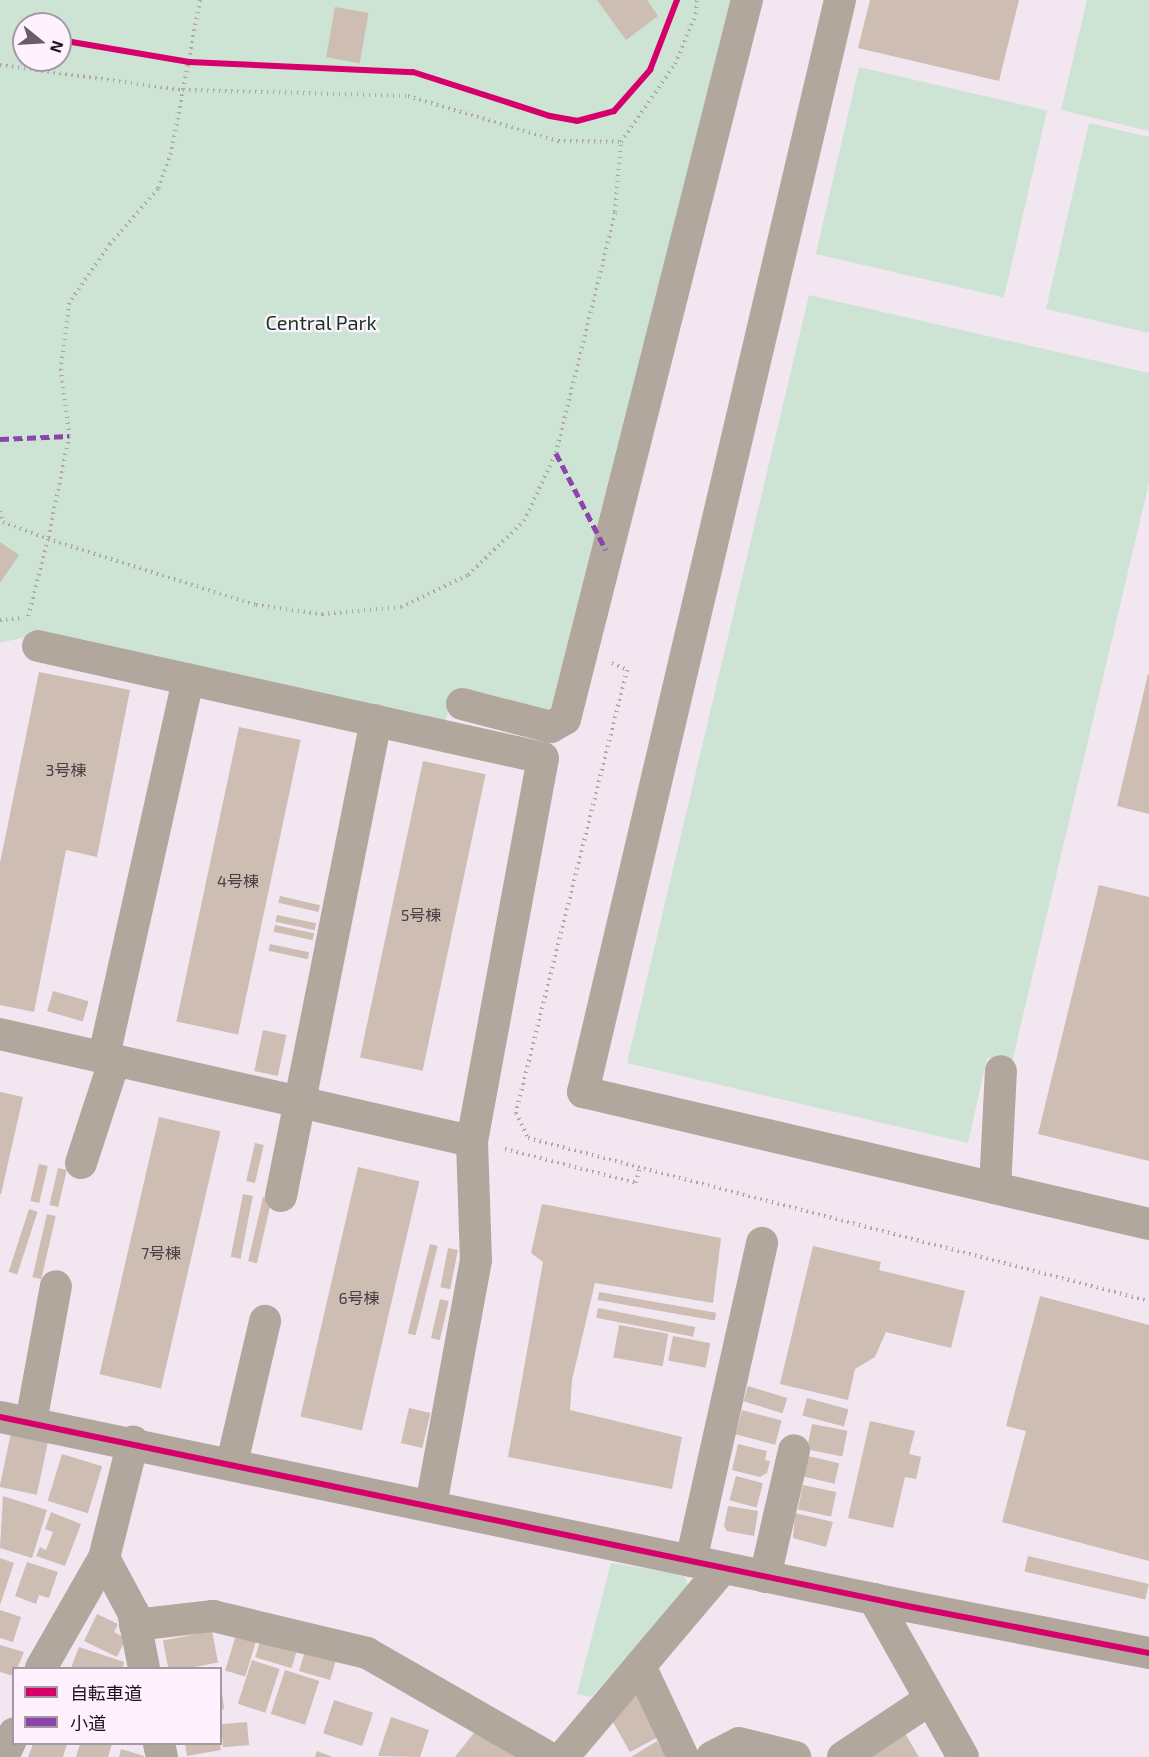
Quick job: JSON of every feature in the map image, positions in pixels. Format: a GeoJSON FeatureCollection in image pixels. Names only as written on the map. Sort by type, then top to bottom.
{"type":"FeatureCollection","features":[{"type":"Feature","properties":{"kind":"street"},"geometry":{"type":"LineString","coordinates":[[462,704],[551,727],[565,719],[747,0]]}},
{"type":"Feature","properties":{"kind":"street"},"geometry":{"type":"LineString","coordinates":[[840,0],[583,1092],[1149,1224]]}},
{"type":"Feature","properties":{"kind":"street"},"geometry":{"type":"LineString","coordinates":[[38,646],[543,758],[472,1141],[476,1260],[431,1505]]}},
{"type":"Feature","properties":{"kind":"street"},"geometry":{"type":"LineString","coordinates":[[81,1163],[110,1058],[188,680]]}},
{"type":"Feature","properties":{"kind":"street"},"geometry":{"type":"LineString","coordinates":[[281,1196],[376,720]]}},
{"type":"Feature","properties":{"kind":"street"},"geometry":{"type":"LineString","coordinates":[[0,1034],[472,1141]]}},
{"type":"Feature","properties":{"kind":"street"},"geometry":{"type":"LineString","coordinates":[[995,1188],[1001,1071]]}},
{"type":"Feature","properties":{"kind":"street"},"geometry":{"type":"LineString","coordinates":[[691,1561],[762,1243]]}},
{"type":"Feature","properties":{"kind":"street"},"geometry":{"type":"LineString","coordinates":[[30,1422],[56,1286]]}},
{"type":"Feature","properties":{"kind":"street"},"geometry":{"type":"LineString","coordinates":[[232,1463],[265,1322]]}},
{"type":"Feature","properties":{"kind":"street"},"geometry":{"type":"LineString","coordinates":[[0,1417],[133,1442],[765,1577],[1149,1653]]}},
{"type":"Feature","properties":{"kind":"street"},"geometry":{"type":"LineString","coordinates":[[42,1667],[104,1558],[133,1442]]}},
{"type":"Feature","properties":{"kind":"street"},"geometry":{"type":"LineString","coordinates":[[765,1577],[794,1450]]}},
{"type":"Feature","properties":{"kind":"street"},"geometry":{"type":"LineString","coordinates":[[104,1558],[133,1612],[144,1667]]}},
{"type":"Feature","properties":{"kind":"street"},"geometry":{"type":"LineString","coordinates":[[563,1757],[723,1568]]}},
{"type":"Feature","properties":{"kind":"street"},"geometry":{"type":"LineString","coordinates":[[874,1599],[963,1757]]}},
{"type":"Feature","properties":{"kind":"street"},"geometry":{"type":"LineString","coordinates":[[135,1625],[213,1616],[367,1653],[548,1757]]}},
{"type":"Feature","properties":{"kind":"street"},"geometry":{"type":"LineString","coordinates":[[640,1666],[683,1757]]}},
{"type":"Feature","properties":{"kind":"street"},"geometry":{"type":"LineString","coordinates":[[843,1757],[929,1700]]}},
{"type":"Feature","properties":{"kind":"street"},"geometry":{"type":"LineString","coordinates":[[3,1757],[12,1737]]}},
{"type":"Feature","properties":{"kind":"street"},"geometry":{"type":"LineString","coordinates":[[712,1757],[739,1743],[795,1757]]}},
{"type":"Feature","properties":{"kind":"path"},"geometry":{"type":"LineString","coordinates":[[0,620],[27,617],[48,539],[69,436],[61,369],[69,303],[110,244],[158,189],[171,153],[200,0]]}},
{"type":"Feature","properties":{"kind":"path"},"geometry":{"type":"LineString","coordinates":[[0,511],[3,522],[48,539],[256,605],[322,614],[401,607],[468,575],[524,521],[556,453],[615,212],[621,142],[675,64],[696,14],[697,0]]}},
{"type":"Feature","properties":{"kind":"path"},"geometry":{"type":"LineString","coordinates":[[177,60],[201,62]]}},
{"type":"Feature","properties":{"kind":"path"},"geometry":{"type":"LineString","coordinates":[[0,65],[183,90],[408,96],[558,141],[621,142]]}},
{"type":"Feature","properties":{"kind":"path"},"geometry":{"type":"LineString","coordinates":[[584,644],[627,670],[516,1113],[528,1138],[1149,1301]]}},
{"type":"Feature","properties":{"kind":"path"},"geometry":{"type":"LineString","coordinates":[[472,1141],[636,1183],[640,1166]]}},
{"type":"Feature","properties":{"kind":"green space","name":"Central Park"},"geometry":{"type":"Polygon","coordinates":[[[0,0],[735,0],[552,714],[454,693],[443,728],[33,635],[0,643],[0,0]]]}},
{"type":"Feature","properties":{"kind":"green space"},"geometry":{"type":"Polygon","coordinates":[[[1087,0],[1149,0],[1149,131],[1061,110],[1087,0]]]}},
{"type":"Feature","properties":{"kind":"green space"},"geometry":{"type":"Polygon","coordinates":[[[859,67],[1047,110],[1004,297],[816,254],[859,67]]]}},
{"type":"Feature","properties":{"kind":"green space"},"geometry":{"type":"Polygon","coordinates":[[[1089,123],[1149,137],[1149,333],[1046,309],[1089,123]]]}},
{"type":"Feature","properties":{"kind":"green space"},"geometry":{"type":"Polygon","coordinates":[[[809,295],[1149,373],[1149,483],[1012,1062],[987,1058],[968,1143],[627,1063],[809,295]]]}},
{"type":"Feature","properties":{"kind":"green space"},"geometry":{"type":"Polygon","coordinates":[[[611,1563],[684,1575],[689,1587],[591,1697],[577,1694],[611,1563]]]}},
{"type":"Feature","properties":{"kind":"building"},"geometry":{"type":"Polygon","coordinates":[[[597,0],[647,0],[658,16],[626,40],[597,0]]]}},
{"type":"Feature","properties":{"kind":"building"},"geometry":{"type":"Polygon","coordinates":[[[870,0],[1019,0],[999,81],[858,48],[870,0]]]}},
{"type":"Feature","properties":{"kind":"building"},"geometry":{"type":"Polygon","coordinates":[[[335,7],[368,13],[360,63],[326,57],[335,7]]]}},
{"type":"Feature","properties":{"kind":"building"},"geometry":{"type":"Polygon","coordinates":[[[0,542],[19,555],[0,583],[0,542]]]}},
{"type":"Feature","properties":{"kind":"building"},"geometry":{"type":"Polygon","coordinates":[[[39,672],[130,690],[97,857],[66,850],[34,1012],[0,1005],[0,863],[39,672]]]}},
{"type":"Feature","properties":{"kind":"building"},"geometry":{"type":"Polygon","coordinates":[[[1149,674],[1149,814],[1117,806],[1149,674]]]}},
{"type":"Feature","properties":{"kind":"building"},"geometry":{"type":"Polygon","coordinates":[[[239,727],[301,740],[238,1035],[176,1021],[239,727]]]}},
{"type":"Feature","properties":{"kind":"building"},"geometry":{"type":"Polygon","coordinates":[[[423,761],[486,774],[423,1071],[360,1057],[423,761]]]}},
{"type":"Feature","properties":{"kind":"building"},"geometry":{"type":"Polygon","coordinates":[[[1099,885],[1149,897],[1149,1161],[1038,1134],[1099,885]]]}},
{"type":"Feature","properties":{"kind":"building"},"geometry":{"type":"Polygon","coordinates":[[[280,896],[320,905],[318,912],[278,903],[280,896]]]}},
{"type":"Feature","properties":{"kind":"building"},"geometry":{"type":"Polygon","coordinates":[[[277,915],[316,923],[315,930],[276,922],[277,915]]]}},
{"type":"Feature","properties":{"kind":"building"},"geometry":{"type":"Polygon","coordinates":[[[275,925],[314,933],[313,940],[274,932],[275,925]]]}},
{"type":"Feature","properties":{"kind":"building"},"geometry":{"type":"Polygon","coordinates":[[[270,944],[309,952],[308,959],[269,951],[270,944]]]}},
{"type":"Feature","properties":{"kind":"building"},"geometry":{"type":"Polygon","coordinates":[[[53,991],[89,1001],[83,1021],[47,1011],[53,991]]]}},
{"type":"Feature","properties":{"kind":"building"},"geometry":{"type":"Polygon","coordinates":[[[263,1030],[286,1035],[278,1076],[254,1071],[263,1030]]]}},
{"type":"Feature","properties":{"kind":"building"},"geometry":{"type":"Polygon","coordinates":[[[0,1092],[23,1097],[1,1194],[0,1194],[0,1092]]]}},
{"type":"Feature","properties":{"kind":"building"},"geometry":{"type":"Polygon","coordinates":[[[159,1117],[220,1131],[161,1388],[100,1374],[159,1117]]]}},
{"type":"Feature","properties":{"kind":"building"},"geometry":{"type":"Polygon","coordinates":[[[255,1143],[264,1145],[255,1183],[246,1181],[255,1143]]]}},
{"type":"Feature","properties":{"kind":"building"},"geometry":{"type":"Polygon","coordinates":[[[39,1164],[48,1166],[39,1203],[30,1201],[39,1164]]]}},
{"type":"Feature","properties":{"kind":"building"},"geometry":{"type":"Polygon","coordinates":[[[358,1167],[419,1181],[362,1431],[300,1416],[358,1167]]]}},
{"type":"Feature","properties":{"kind":"building"},"geometry":{"type":"Polygon","coordinates":[[[58,1168],[67,1170],[58,1207],[49,1205],[58,1168]]]}},
{"type":"Feature","properties":{"kind":"building"},"geometry":{"type":"Polygon","coordinates":[[[243,1194],[253,1196],[241,1259],[231,1257],[243,1194]]]}},
{"type":"Feature","properties":{"kind":"building"},"geometry":{"type":"Polygon","coordinates":[[[263,1197],[272,1199],[257,1263],[248,1261],[263,1197]]]}},
{"type":"Feature","properties":{"kind":"building"},"geometry":{"type":"Polygon","coordinates":[[[542,1204],[721,1238],[713,1303],[595,1283],[572,1380],[570,1410],[682,1437],[672,1489],[508,1457],[543,1262],[531,1253],[542,1204]]]}},
{"type":"Feature","properties":{"kind":"building"},"geometry":{"type":"Polygon","coordinates":[[[29,1209],[38,1212],[17,1275],[9,1272],[29,1209]]]}},
{"type":"Feature","properties":{"kind":"building"},"geometry":{"type":"Polygon","coordinates":[[[47,1214],[56,1216],[41,1279],[32,1277],[47,1214]]]}},
{"type":"Feature","properties":{"kind":"building"},"geometry":{"type":"Polygon","coordinates":[[[430,1244],[438,1246],[416,1335],[408,1333],[430,1244]]]}},
{"type":"Feature","properties":{"kind":"building"},"geometry":{"type":"Polygon","coordinates":[[[813,1246],[881,1262],[879,1270],[965,1291],[951,1348],[886,1332],[875,1357],[855,1369],[848,1400],[780,1384],[813,1246]]]}},
{"type":"Feature","properties":{"kind":"building"},"geometry":{"type":"Polygon","coordinates":[[[448,1248],[458,1250],[450,1289],[440,1287],[448,1248]]]}},
{"type":"Feature","properties":{"kind":"building"},"geometry":{"type":"Polygon","coordinates":[[[599,1292],[716,1313],[715,1321],[598,1300],[599,1292]]]}},
{"type":"Feature","properties":{"kind":"building"},"geometry":{"type":"Polygon","coordinates":[[[1040,1296],[1149,1325],[1149,1561],[1002,1522],[1026,1431],[1006,1426],[1040,1296]]]}},
{"type":"Feature","properties":{"kind":"building"},"geometry":{"type":"Polygon","coordinates":[[[440,1299],[449,1301],[440,1340],[431,1338],[440,1299]]]}},
{"type":"Feature","properties":{"kind":"building"},"geometry":{"type":"Polygon","coordinates":[[[598,1308],[695,1327],[693,1337],[596,1318],[598,1308]]]}},
{"type":"Feature","properties":{"kind":"building"},"geometry":{"type":"Polygon","coordinates":[[[619,1325],[668,1334],[663,1366],[613,1357],[619,1325]]]}},
{"type":"Feature","properties":{"kind":"building"},"geometry":{"type":"Polygon","coordinates":[[[673,1336],[710,1343],[706,1368],[668,1361],[673,1336]]]}},
{"type":"Feature","properties":{"kind":"building"},"geometry":{"type":"Polygon","coordinates":[[[748,1386],[787,1398],[783,1413],[743,1401],[748,1386]]]}},
{"type":"Feature","properties":{"kind":"building"},"geometry":{"type":"Polygon","coordinates":[[[807,1398],[849,1409],[844,1427],[802,1415],[807,1398]]]}},
{"type":"Feature","properties":{"kind":"building"},"geometry":{"type":"Polygon","coordinates":[[[409,1408],[430,1413],[422,1448],[401,1443],[409,1408]]]}},
{"type":"Feature","properties":{"kind":"building"},"geometry":{"type":"Polygon","coordinates":[[[742,1410],[782,1421],[775,1445],[736,1434],[742,1410]]]}},
{"type":"Feature","properties":{"kind":"building"},"geometry":{"type":"Polygon","coordinates":[[[870,1421],[915,1431],[909,1454],[921,1457],[916,1479],[905,1477],[893,1528],[848,1518],[870,1421]]]}},
{"type":"Feature","properties":{"kind":"building"},"geometry":{"type":"Polygon","coordinates":[[[812,1424],[847,1431],[842,1456],[807,1450],[812,1424]]]}},
{"type":"Feature","properties":{"kind":"building"},"geometry":{"type":"Polygon","coordinates":[[[11,1433],[48,1441],[37,1495],[0,1487],[11,1433]]]}},
{"type":"Feature","properties":{"kind":"building"},"geometry":{"type":"Polygon","coordinates":[[[738,1444],[767,1451],[765,1460],[770,1461],[767,1473],[760,1477],[732,1470],[738,1444]]]}},
{"type":"Feature","properties":{"kind":"building"},"geometry":{"type":"Polygon","coordinates":[[[62,1454],[102,1466],[88,1513],[48,1501],[62,1454]]]}},
{"type":"Feature","properties":{"kind":"building"},"geometry":{"type":"Polygon","coordinates":[[[808,1456],[839,1463],[834,1484],[803,1476],[808,1456]]]}},
{"type":"Feature","properties":{"kind":"building"},"geometry":{"type":"Polygon","coordinates":[[[736,1476],[763,1483],[757,1507],[730,1500],[736,1476]]]}},
{"type":"Feature","properties":{"kind":"building"},"geometry":{"type":"Polygon","coordinates":[[[803,1485],[836,1492],[831,1517],[798,1509],[803,1485]]]}},
{"type":"Feature","properties":{"kind":"building"},"geometry":{"type":"Polygon","coordinates":[[[3,1496],[47,1510],[32,1558],[0,1548],[3,1496]]]}},
{"type":"Feature","properties":{"kind":"building"},"geometry":{"type":"Polygon","coordinates":[[[728,1506],[758,1511],[754,1536],[727,1531],[724,1526],[728,1506]]]}},
{"type":"Feature","properties":{"kind":"building"},"geometry":{"type":"Polygon","coordinates":[[[51,1512],[81,1524],[65,1566],[36,1556],[40,1547],[46,1550],[53,1532],[45,1529],[51,1512]]]}},
{"type":"Feature","properties":{"kind":"building"},"geometry":{"type":"Polygon","coordinates":[[[795,1513],[833,1522],[826,1547],[793,1538],[795,1513]]]}},
{"type":"Feature","properties":{"kind":"building"},"geometry":{"type":"Polygon","coordinates":[[[1028,1556],[1149,1584],[1145,1599],[1024,1572],[1028,1556]]]}},
{"type":"Feature","properties":{"kind":"building"},"geometry":{"type":"Polygon","coordinates":[[[0,1558],[14,1563],[0,1605],[0,1558]]]}},
{"type":"Feature","properties":{"kind":"building"},"geometry":{"type":"Polygon","coordinates":[[[27,1562],[58,1572],[49,1598],[39,1595],[36,1604],[15,1596],[27,1562]]]}},
{"type":"Feature","properties":{"kind":"building"},"geometry":{"type":"Polygon","coordinates":[[[0,1610],[21,1617],[13,1642],[0,1638],[0,1610]]]}},
{"type":"Feature","properties":{"kind":"building"},"geometry":{"type":"Polygon","coordinates":[[[97,1614],[118,1624],[114,1632],[126,1638],[117,1657],[84,1641],[97,1614]]]}},
{"type":"Feature","properties":{"kind":"building"},"geometry":{"type":"Polygon","coordinates":[[[212,1631],[218,1662],[195,1667],[168,1667],[163,1641],[212,1631]]]}},
{"type":"Feature","properties":{"kind":"building"},"geometry":{"type":"Polygon","coordinates":[[[236,1635],[256,1641],[245,1677],[225,1670],[236,1635]]]}},
{"type":"Feature","properties":{"kind":"building"},"geometry":{"type":"Polygon","coordinates":[[[261,1638],[297,1649],[291,1668],[255,1657],[261,1638]]]}},
{"type":"Feature","properties":{"kind":"building"},"geometry":{"type":"Polygon","coordinates":[[[0,1645],[24,1652],[18,1667],[12,1667],[12,1675],[0,1672],[0,1645]]]}},
{"type":"Feature","properties":{"kind":"building"},"geometry":{"type":"Polygon","coordinates":[[[79,1647],[124,1662],[123,1667],[71,1667],[79,1647]]]}},
{"type":"Feature","properties":{"kind":"building"},"geometry":{"type":"Polygon","coordinates":[[[305,1651],[338,1653],[330,1680],[299,1671],[305,1651]]]}},
{"type":"Feature","properties":{"kind":"building"},"geometry":{"type":"Polygon","coordinates":[[[252,1660],[280,1669],[265,1713],[238,1704],[252,1660]]]}},
{"type":"Feature","properties":{"kind":"building"},"geometry":{"type":"Polygon","coordinates":[[[285,1670],[319,1681],[305,1725],[271,1714],[285,1670]]]}},
{"type":"Feature","properties":{"kind":"building"},"geometry":{"type":"Polygon","coordinates":[[[637,1695],[660,1736],[630,1752],[610,1717],[615,1705],[637,1695]]]}},
{"type":"Feature","properties":{"kind":"building"},"geometry":{"type":"Polygon","coordinates":[[[334,1700],[373,1713],[362,1746],[323,1733],[334,1700]]]}},
{"type":"Feature","properties":{"kind":"building"},"geometry":{"type":"Polygon","coordinates":[[[391,1717],[429,1730],[420,1757],[378,1756],[391,1717]]]}},
{"type":"Feature","properties":{"kind":"building"},"geometry":{"type":"Polygon","coordinates":[[[247,1722],[249,1745],[223,1747],[222,1724],[247,1722]]]}},
{"type":"Feature","properties":{"kind":"building"},"geometry":{"type":"Polygon","coordinates":[[[480,1725],[520,1757],[455,1757],[480,1725]]]}},
{"type":"Feature","properties":{"kind":"building"},"geometry":{"type":"Polygon","coordinates":[[[903,1730],[919,1757],[859,1757],[903,1730]]]}},
{"type":"Feature","properties":{"kind":"building"},"geometry":{"type":"Polygon","coordinates":[[[657,1741],[667,1757],[631,1757],[657,1741]]]}},
{"type":"Feature","properties":{"kind":"building"},"geometry":{"type":"Polygon","coordinates":[[[33,1745],[67,1745],[63,1757],[28,1757],[33,1745]]]}},
{"type":"Feature","properties":{"kind":"building"},"geometry":{"type":"Polygon","coordinates":[[[80,1745],[112,1745],[108,1757],[76,1757],[80,1745]]]}},
{"type":"Feature","properties":{"kind":"building"},"geometry":{"type":"Polygon","coordinates":[[[185,1745],[220,1745],[221,1750],[187,1756],[185,1745]]]}},
{"type":"Feature","properties":{"kind":"building"},"geometry":{"type":"Polygon","coordinates":[[[121,1749],[144,1756],[144,1757],[119,1757],[121,1749]]]}},
{"type":"Feature","properties":{"kind":"building"},"geometry":{"type":"Polygon","coordinates":[[[317,1751],[333,1757],[315,1757],[317,1751]]]}},
{"type":"Feature","properties":{"kind":"marked path"},"geometry":{"type":"LineString","coordinates":[[0,439],[69,436]]}},
{"type":"Feature","properties":{"kind":"marked path"},"geometry":{"type":"LineString","coordinates":[[556,453],[606,550]]}},
{"type":"Feature","properties":{"kind":"cycle path"},"geometry":{"type":"LineString","coordinates":[[72,42],[189,62],[413,72],[550,116],[577,121],[614,111],[650,70],[677,0]]}},
{"type":"Feature","properties":{"kind":"cycle path"},"geometry":{"type":"LineString","coordinates":[[0,1417],[902,1605],[1149,1653]]}}]}
